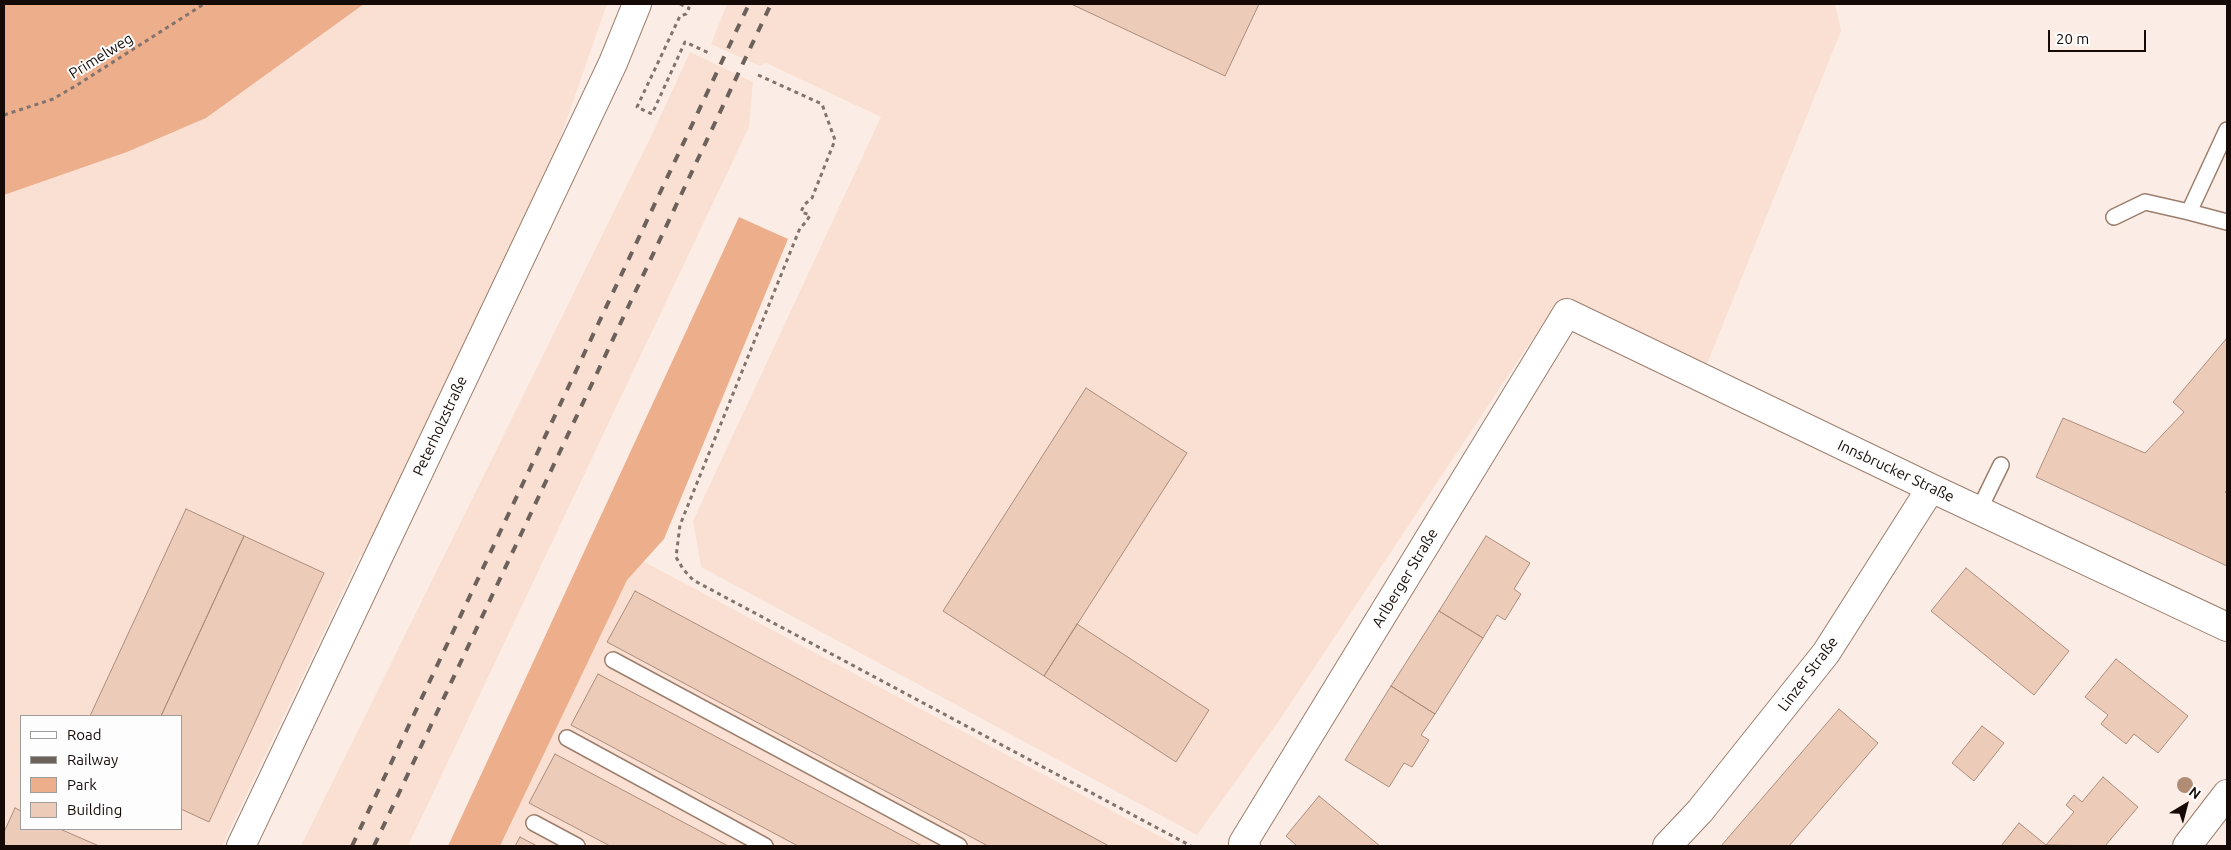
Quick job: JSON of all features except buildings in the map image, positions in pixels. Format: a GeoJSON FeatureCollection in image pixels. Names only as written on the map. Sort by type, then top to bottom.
{"type":"FeatureCollection","features":[{"type":"Feature","properties":{"kind":"street","name":"Peterholzstraße"},"geometry":{"type":"LineString","coordinates":[[241,846],[613,63],[637,4]]}},
{"type":"Feature","properties":{"kind":"street","name":"Innsbrucker Straße"},"geometry":{"type":"LineString","coordinates":[[1567,312],[1931,488],[2227,627]]}},
{"type":"Feature","properties":{"kind":"street","name":"Arlberger Straße"},"geometry":{"type":"LineString","coordinates":[[1243,845],[1567,312]]}},
{"type":"Feature","properties":{"kind":"street","name":"Linzer Straße"},"geometry":{"type":"LineString","coordinates":[[1667,846],[1700,810],[1826,653],[1931,488]]}},
{"type":"Feature","properties":{"kind":"street"},"geometry":{"type":"LineString","coordinates":[[2187,846],[2227,794]]}},
{"type":"Feature","properties":{"kind":"lane"},"geometry":{"type":"LineString","coordinates":[[2189,212],[2227,130]]}},
{"type":"Feature","properties":{"kind":"lane"},"geometry":{"type":"LineString","coordinates":[[2114,217],[2145,202],[2227,222]]}},
{"type":"Feature","properties":{"kind":"lane"},"geometry":{"type":"LineString","coordinates":[[1979,510],[2001,464]]}},
{"type":"Feature","properties":{"kind":"lane"},"geometry":{"type":"LineString","coordinates":[[612,660],[959,846]]}},
{"type":"Feature","properties":{"kind":"lane"},"geometry":{"type":"LineString","coordinates":[[567,738],[765,846]]}},
{"type":"Feature","properties":{"kind":"lane"},"geometry":{"type":"LineString","coordinates":[[534,823],[577,846]]}},
{"type":"Feature","properties":{"kind":"path","name":"Primelweg"},"geometry":{"type":"LineString","coordinates":[[4,115],[52,99],[204,4]]}},
{"type":"Feature","properties":{"kind":"path"},"geometry":{"type":"LineString","coordinates":[[680,4],[689,8],[686,14],[680,16],[637,107],[652,114],[685,42],[710,53]]}},
{"type":"Feature","properties":{"kind":"path"},"geometry":{"type":"LineString","coordinates":[[758,74],[822,104],[836,140],[812,198],[804,205],[801,212],[810,215],[800,228],[680,525],[676,557],[682,569],[693,580],[1191,846]]}},
{"type":"Feature","properties":{"kind":"shaded area"},"geometry":{"type":"Polygon","coordinates":[[[364,4],[607,4],[547,176],[374,548],[360,556],[222,846],[4,846],[4,195],[127,152],[206,118],[364,4]]]}},
{"type":"Feature","properties":{"kind":"shaded area"},"geometry":{"type":"Polygon","coordinates":[[[727,4],[1835,4],[1841,31],[1707,364],[1559,299],[1276,725],[1197,835],[701,567],[693,521],[881,117],[766,63],[760,66],[711,44],[727,4]]]}},
{"type":"Feature","properties":{"kind":"shaded area"},"geometry":{"type":"Polygon","coordinates":[[[690,52],[753,82],[749,127],[408,846],[301,846],[656,126],[690,52]]]}},
{"type":"Feature","properties":{"kind":"shaded area"},"geometry":{"type":"Polygon","coordinates":[[[637,558],[1178,846],[500,846],[637,558]]]}},
{"type":"Feature","properties":{"kind":"green space"},"geometry":{"type":"Polygon","coordinates":[[[4,4],[364,4],[206,118],[127,152],[4,195],[4,4]]]}},
{"type":"Feature","properties":{"kind":"green space"},"geometry":{"type":"Polygon","coordinates":[[[739,217],[788,239],[664,539],[627,580],[500,846],[448,846],[739,217]]]}},
{"type":"Feature","properties":{"kind":"railway"},"geometry":{"type":"LineString","coordinates":[[352,846],[749,4]]}},
{"type":"Feature","properties":{"kind":"railway"},"geometry":{"type":"LineString","coordinates":[[374,846],[771,4]]}}]}
